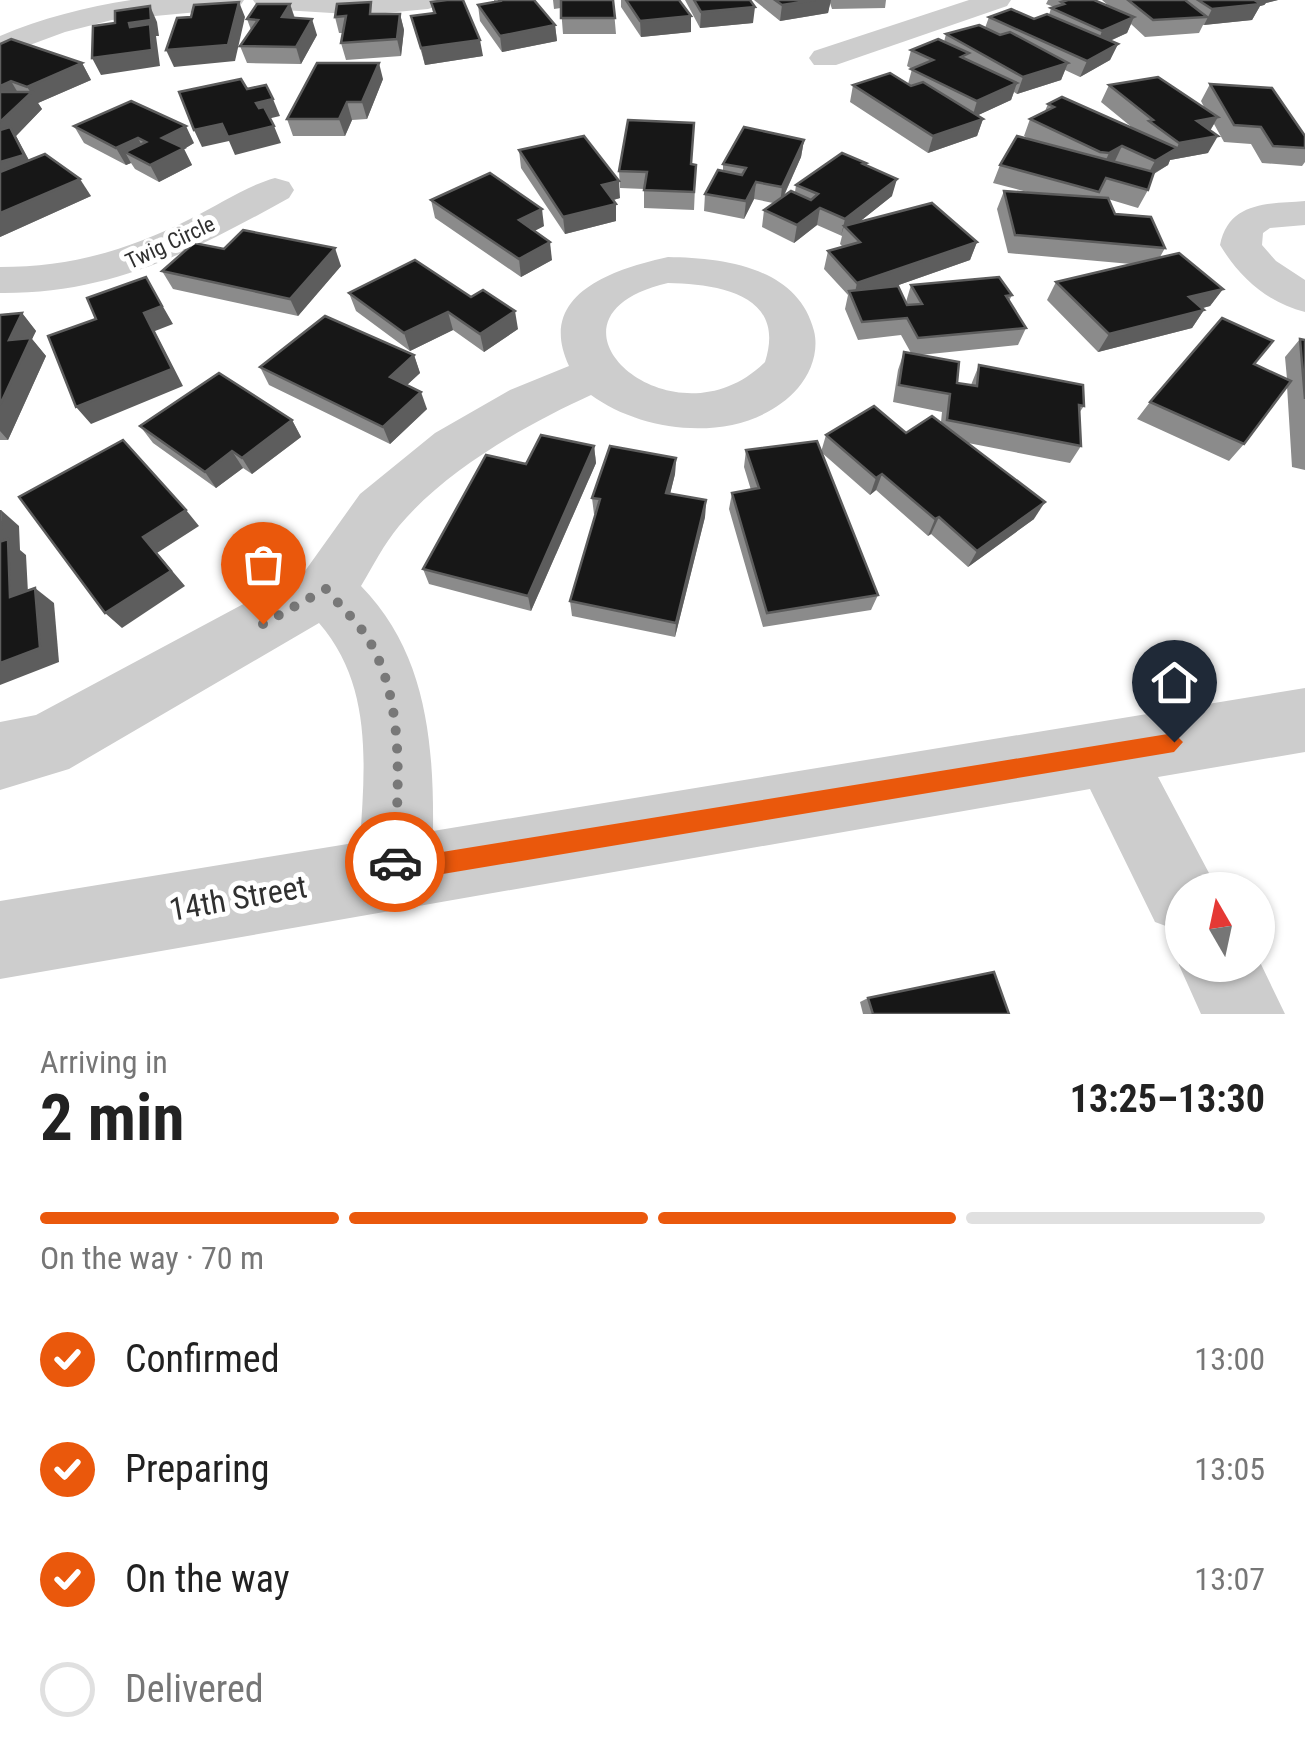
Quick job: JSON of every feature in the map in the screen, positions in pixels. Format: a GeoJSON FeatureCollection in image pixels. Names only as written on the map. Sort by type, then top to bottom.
{"type":"FeatureCollection","features":[{"type":"Feature","properties":{"kind":"street"},"geometry":{"type":"LineString","coordinates":[[0,47],[133,2],[230,0]]}},
{"type":"Feature","properties":{"kind":"street"},"geometry":{"type":"LineString","coordinates":[[267,0],[364,6],[428,0]]}},
{"type":"Feature","properties":{"kind":"street"},"geometry":{"type":"LineString","coordinates":[[825,58],[997,0]]}},
{"type":"Feature","properties":{"kind":"street","name":"Twig Circle"},"geometry":{"type":"LineString","coordinates":[[0,280],[63,279],[117,268],[154,254],[275,190]]}},
{"type":"Feature","properties":{"kind":"street"},"geometry":{"type":"LineString","coordinates":[[1305,212],[1259,217],[1244,228],[1241,244],[1252,264],[1277,284],[1305,298]]}},
{"type":"Feature","properties":{"kind":"street"},"geometry":{"type":"LineString","coordinates":[[0,756],[44,746],[326,589],[380,510],[453,447],[528,403],[596,374]]}},
{"type":"Feature","properties":{"kind":"street"},"geometry":{"type":"LineString","coordinates":[[326,589],[370,642],[393,709],[398,764],[395,871]]}},
{"type":"Feature","properties":{"kind":"street","name":"14th Street"},"geometry":{"type":"LineString","coordinates":[[0,940],[1305,720]]}},
{"type":"Feature","properties":{"kind":"street"},"geometry":{"type":"LineString","coordinates":[[1108,753],[1170,872]]}},
{"type":"Feature","properties":{"kind":"street"},"geometry":{"type":"LineString","coordinates":[[1227,982],[1244,1014]]}},
{"type":"Feature","properties":{"kind":"building"},"geometry":{"type":"Polygon","coordinates":[[[463,0],[480,40],[421,48],[411,16],[435,13],[431,2],[463,0]]]}},
{"type":"Feature","properties":{"kind":"building"},"geometry":{"type":"Polygon","coordinates":[[[499,0],[534,0],[555,25],[500,36],[478,5],[499,0]]]}},
{"type":"Feature","properties":{"kind":"building"},"geometry":{"type":"Polygon","coordinates":[[[561,0],[613,0],[615,18],[561,18],[561,0]]]}},
{"type":"Feature","properties":{"kind":"building"},"geometry":{"type":"Polygon","coordinates":[[[626,0],[679,0],[691,16],[640,21],[626,0]]]}},
{"type":"Feature","properties":{"kind":"building"},"geometry":{"type":"Polygon","coordinates":[[[694,0],[750,0],[755,7],[701,12],[694,0]]]}},
{"type":"Feature","properties":{"kind":"building"},"geometry":{"type":"Polygon","coordinates":[[[775,0],[815,0],[782,5],[775,0]]]}},
{"type":"Feature","properties":{"kind":"building"},"geometry":{"type":"Polygon","coordinates":[[[1068,0],[1094,0],[1134,17],[1102,31],[1051,8],[1068,0]]]}},
{"type":"Feature","properties":{"kind":"building"},"geometry":{"type":"Polygon","coordinates":[[[1128,0],[1185,0],[1207,17],[1153,20],[1128,0]]]}},
{"type":"Feature","properties":{"kind":"building"},"geometry":{"type":"Polygon","coordinates":[[[1198,0],[1254,0],[1261,4],[1212,9],[1198,0]]]}},
{"type":"Feature","properties":{"kind":"building"},"geometry":{"type":"Polygon","coordinates":[[[239,2],[228,45],[166,50],[177,18],[191,17],[194,5],[239,2]]]}},
{"type":"Feature","properties":{"kind":"building"},"geometry":{"type":"Polygon","coordinates":[[[371,2],[370,14],[400,14],[397,39],[341,43],[346,16],[335,17],[337,4],[371,2]]]}},
{"type":"Feature","properties":{"kind":"building"},"geometry":{"type":"Polygon","coordinates":[[[257,4],[290,4],[282,17],[312,19],[296,47],[240,46],[258,20],[247,19],[257,4]]]}},
{"type":"Feature","properties":{"kind":"building"},"geometry":{"type":"Polygon","coordinates":[[[150,6],[151,20],[129,23],[130,27],[150,24],[152,50],[92,58],[93,26],[115,23],[115,11],[150,6]]]}},
{"type":"Feature","properties":{"kind":"building"},"geometry":{"type":"Polygon","coordinates":[[[1011,9],[1034,19],[1047,14],[1118,44],[1087,61],[989,17],[1011,9]]]}},
{"type":"Feature","properties":{"kind":"building"},"geometry":{"type":"Polygon","coordinates":[[[979,25],[1000,35],[1010,32],[1068,63],[1023,77],[946,34],[979,25]]]}},
{"type":"Feature","properties":{"kind":"building"},"geometry":{"type":"Polygon","coordinates":[[[11,39],[82,63],[27,87],[11,81],[0,86],[0,44],[11,39]]]}},
{"type":"Feature","properties":{"kind":"building"},"geometry":{"type":"Polygon","coordinates":[[[938,39],[969,53],[961,57],[1017,83],[977,101],[911,69],[933,60],[911,50],[938,39]]]}},
{"type":"Feature","properties":{"kind":"building"},"geometry":{"type":"Polygon","coordinates":[[[317,63],[379,63],[362,102],[347,102],[339,119],[287,119],[317,63]]]}},
{"type":"Feature","properties":{"kind":"building"},"geometry":{"type":"Polygon","coordinates":[[[890,73],[911,86],[923,82],[983,119],[933,136],[853,85],[890,73]]]}},
{"type":"Feature","properties":{"kind":"building"},"geometry":{"type":"Polygon","coordinates":[[[1158,77],[1218,117],[1197,121],[1218,136],[1179,143],[1109,85],[1158,77]]]}},
{"type":"Feature","properties":{"kind":"building"},"geometry":{"type":"Polygon","coordinates":[[[241,79],[247,89],[266,85],[273,99],[256,103],[259,108],[264,107],[274,126],[228,137],[222,124],[194,130],[179,92],[241,79]]]}},
{"type":"Feature","properties":{"kind":"building"},"geometry":{"type":"Polygon","coordinates":[[[1210,84],[1272,88],[1305,136],[1305,148],[1273,146],[1261,127],[1234,125],[1210,84]]]}},
{"type":"Feature","properties":{"kind":"building"},"geometry":{"type":"Polygon","coordinates":[[[0,92],[32,92],[0,122],[0,92]]]}},
{"type":"Feature","properties":{"kind":"building"},"geometry":{"type":"Polygon","coordinates":[[[1062,97],[1177,148],[1155,161],[1122,146],[1109,153],[1100,152],[1030,119],[1054,107],[1048,104],[1062,97]]]}},
{"type":"Feature","properties":{"kind":"building"},"geometry":{"type":"Polygon","coordinates":[[[131,101],[186,126],[162,138],[184,148],[150,165],[125,152],[146,142],[138,138],[116,148],[74,126],[131,101]]]}},
{"type":"Feature","properties":{"kind":"building"},"geometry":{"type":"Polygon","coordinates":[[[628,120],[694,123],[694,192],[644,190],[647,172],[619,171],[628,120]]]}},
{"type":"Feature","properties":{"kind":"building"},"geometry":{"type":"Polygon","coordinates":[[[10,127],[24,155],[0,162],[0,130],[10,127]]]}},
{"type":"Feature","properties":{"kind":"building"},"geometry":{"type":"Polygon","coordinates":[[[744,127],[804,140],[782,187],[756,182],[746,201],[705,194],[718,170],[742,175],[746,168],[723,164],[744,127]]]}},
{"type":"Feature","properties":{"kind":"building"},"geometry":{"type":"Polygon","coordinates":[[[584,136],[619,181],[602,185],[616,204],[563,217],[519,150],[584,136]]]}},
{"type":"Feature","properties":{"kind":"building"},"geometry":{"type":"Polygon","coordinates":[[[1017,136],[1154,172],[1148,190],[1106,178],[1099,192],[1000,165],[1017,136]]]}},
{"type":"Feature","properties":{"kind":"building"},"geometry":{"type":"Polygon","coordinates":[[[842,153],[897,179],[845,219],[820,208],[797,225],[764,210],[791,191],[811,200],[818,194],[796,185],[842,153]]]}},
{"type":"Feature","properties":{"kind":"building"},"geometry":{"type":"Polygon","coordinates":[[[45,154],[80,179],[0,213],[0,172],[45,154]]]}},
{"type":"Feature","properties":{"kind":"building"},"geometry":{"type":"Polygon","coordinates":[[[490,173],[542,209],[519,220],[550,242],[519,259],[431,200],[490,173]]]}},
{"type":"Feature","properties":{"kind":"building"},"geometry":{"type":"Polygon","coordinates":[[[1004,191],[1108,198],[1115,214],[1151,217],[1165,248],[1015,235],[1004,191]]]}},
{"type":"Feature","properties":{"kind":"building"},"geometry":{"type":"Polygon","coordinates":[[[932,203],[977,242],[857,283],[828,251],[860,242],[844,226],[932,203]]]}},
{"type":"Feature","properties":{"kind":"building"},"geometry":{"type":"Polygon","coordinates":[[[243,230],[335,248],[290,299],[162,271],[194,243],[224,249],[243,230]]]}},
{"type":"Feature","properties":{"kind":"building"},"geometry":{"type":"Polygon","coordinates":[[[1179,253],[1223,289],[1189,297],[1204,310],[1109,334],[1056,282],[1179,253]]]}},
{"type":"Feature","properties":{"kind":"building"},"geometry":{"type":"Polygon","coordinates":[[[415,260],[471,297],[483,290],[515,311],[480,334],[448,312],[404,333],[349,293],[415,260]]]}},
{"type":"Feature","properties":{"kind":"building"},"geometry":{"type":"Polygon","coordinates":[[[146,277],[162,306],[144,313],[172,369],[76,407],[48,336],[96,319],[87,298],[146,277]]]}},
{"type":"Feature","properties":{"kind":"building"},"geometry":{"type":"Polygon","coordinates":[[[999,277],[1012,295],[1006,296],[1026,328],[918,338],[907,318],[862,322],[849,291],[898,286],[907,305],[922,304],[911,285],[999,277]]]}},
{"type":"Feature","properties":{"kind":"building"},"geometry":{"type":"Polygon","coordinates":[[[22,313],[9,340],[31,338],[0,405],[0,315],[22,313]]]}},
{"type":"Feature","properties":{"kind":"building"},"geometry":{"type":"Polygon","coordinates":[[[325,316],[414,355],[390,377],[421,392],[383,427],[260,367],[325,316]]]}},
{"type":"Feature","properties":{"kind":"building"},"geometry":{"type":"Polygon","coordinates":[[[1222,318],[1273,341],[1254,364],[1291,381],[1244,444],[1150,402],[1222,318]]]}},
{"type":"Feature","properties":{"kind":"building"},"geometry":{"type":"Polygon","coordinates":[[[1300,339],[1305,340],[1305,399],[1300,339]]]}},
{"type":"Feature","properties":{"kind":"building"},"geometry":{"type":"Polygon","coordinates":[[[904,352],[959,362],[957,383],[977,386],[979,365],[1083,385],[1084,406],[1079,405],[1081,446],[947,420],[950,394],[899,385],[904,352]]]}},
{"type":"Feature","properties":{"kind":"building"},"geometry":{"type":"Polygon","coordinates":[[[219,373],[292,420],[242,458],[232,451],[205,472],[140,426],[219,373]]]}},
{"type":"Feature","properties":{"kind":"building"},"geometry":{"type":"Polygon","coordinates":[[[874,406],[906,433],[932,416],[1045,502],[977,551],[939,517],[935,519],[882,474],[876,478],[826,435],[874,406]]]}},
{"type":"Feature","properties":{"kind":"building"},"geometry":{"type":"Polygon","coordinates":[[[541,435],[594,446],[528,596],[423,569],[486,455],[526,464],[541,435]]]}},
{"type":"Feature","properties":{"kind":"building"},"geometry":{"type":"Polygon","coordinates":[[[123,440],[186,510],[143,537],[171,571],[105,613],[19,497],[123,440]]]}},
{"type":"Feature","properties":{"kind":"building"},"geometry":{"type":"Polygon","coordinates":[[[817,441],[878,595],[767,613],[732,493],[759,488],[746,450],[817,441]]]}},
{"type":"Feature","properties":{"kind":"building"},"geometry":{"type":"Polygon","coordinates":[[[610,446],[676,458],[666,493],[706,500],[676,623],[570,601],[600,499],[592,498],[610,446]]]}},
{"type":"Feature","properties":{"kind":"building"},"geometry":{"type":"Polygon","coordinates":[[[0,510],[2,541],[8,539],[10,597],[35,588],[40,648],[0,663],[0,510]]]}},
{"type":"Feature","properties":{"kind":"building"},"geometry":{"type":"Polygon","coordinates":[[[994,972],[1009,1014],[873,1014],[868,998],[994,972]]]}},
{"type":"Feature","properties":{"kind":"way so far"},"geometry":{"type":"LineString","coordinates":[[263,624],[326,589],[370,642],[393,709],[398,764],[395,862]]}},
{"type":"Feature","properties":{"kind":"route"},"geometry":{"type":"LineString","coordinates":[[395,862],[395,871],[1174,742]]}}]}
